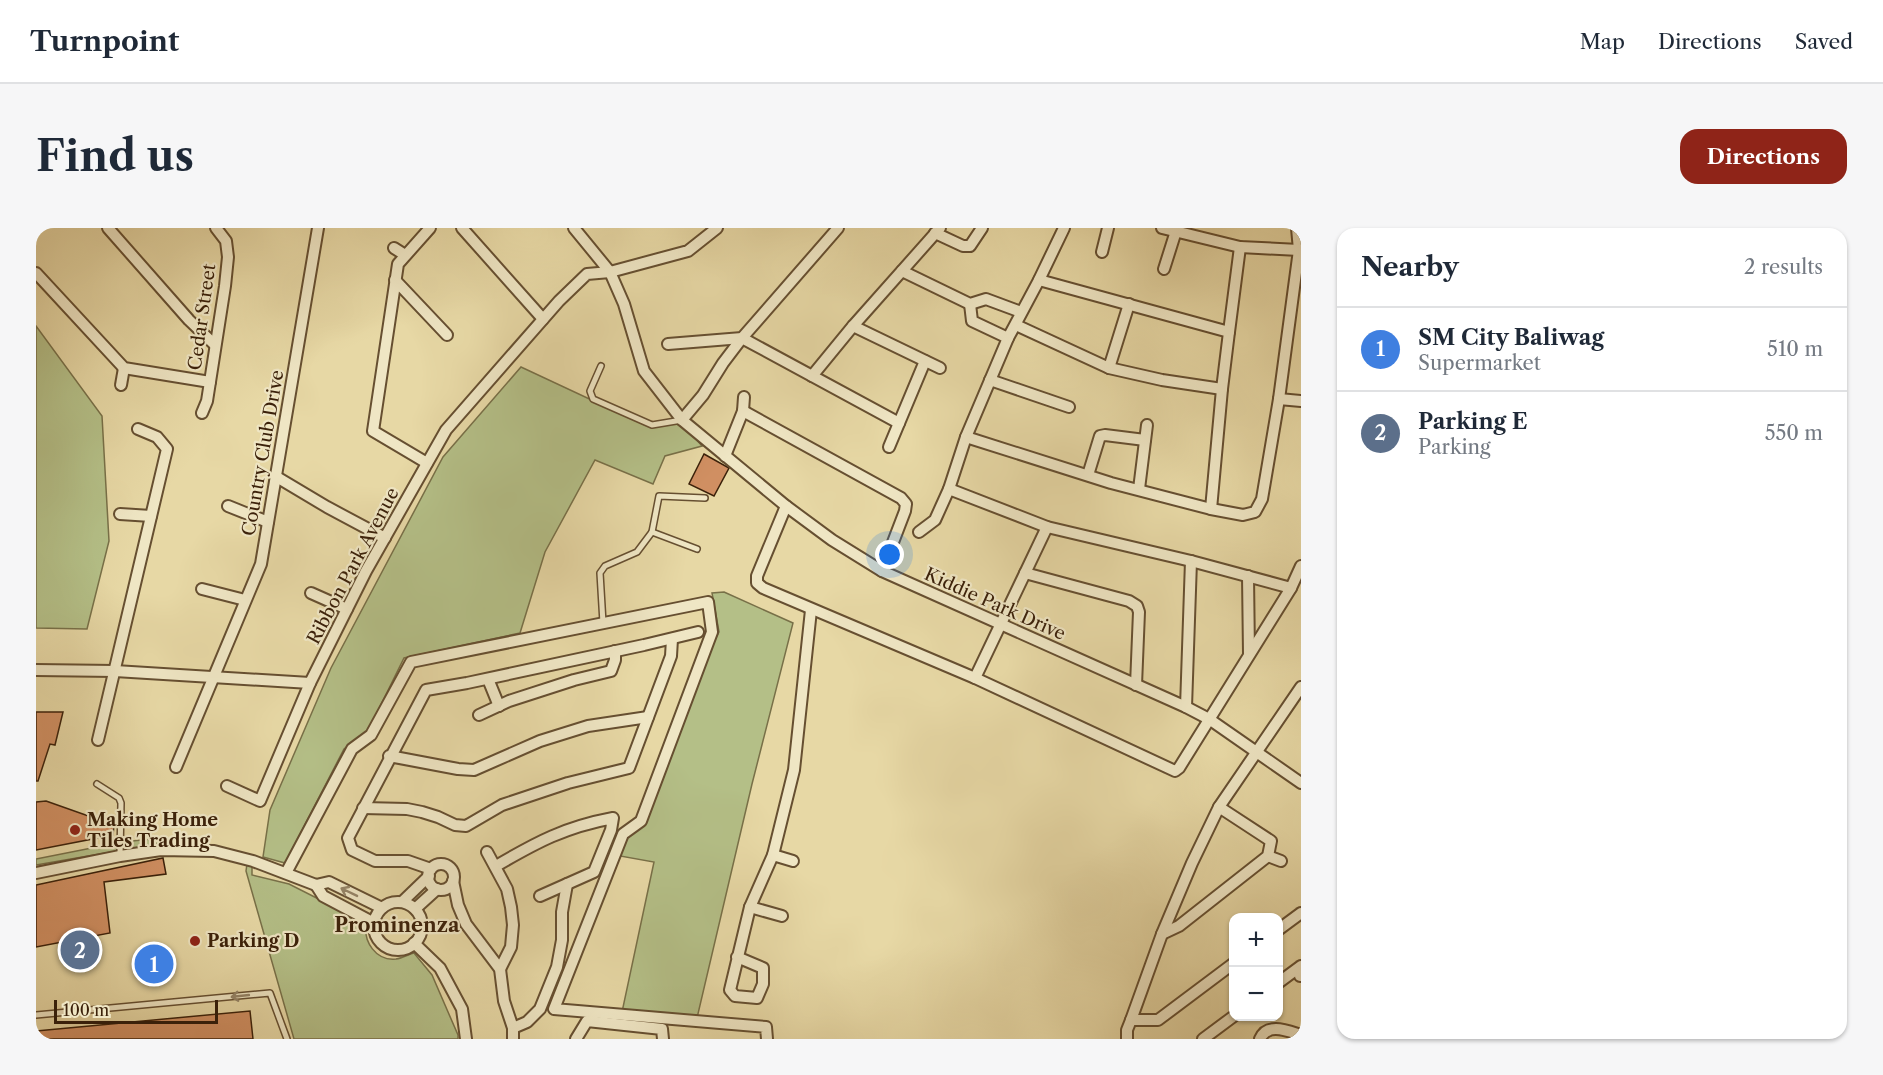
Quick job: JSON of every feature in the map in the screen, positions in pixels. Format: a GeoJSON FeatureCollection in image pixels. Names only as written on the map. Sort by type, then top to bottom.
{"type":"FeatureCollection","features":[{"type":"Feature","properties":{"kind":"street"},"geometry":{"type":"LineString","coordinates":[[108,228],[189,320],[215,345]]}},
{"type":"Feature","properties":{"kind":"street","name":"Cedar Street"},"geometry":{"type":"LineString","coordinates":[[202,413],[207,401],[228,257],[226,241],[216,228]]}},
{"type":"Feature","properties":{"kind":"street","name":"Country Club Drive"},"geometry":{"type":"LineString","coordinates":[[176,767],[261,564],[318,228]]}},
{"type":"Feature","properties":{"kind":"street"},"geometry":{"type":"LineString","coordinates":[[427,464],[373,431],[398,264],[430,228]]}},
{"type":"Feature","properties":{"kind":"street"},"geometry":{"type":"LineString","coordinates":[[462,228],[543,320]]}},
{"type":"Feature","properties":{"kind":"street","name":"Kiddie Park Drive"},"geometry":{"type":"LineString","coordinates":[[574,228],[610,272],[624,304],[644,371],[682,420],[786,506],[832,540],[882,571],[1209,719],[1301,783]]}},
{"type":"Feature","properties":{"kind":"street","name":"Ribbon Park Avenue"},"geometry":{"type":"LineString","coordinates":[[227,786],[260,801],[310,683],[347,609],[446,430],[559,301],[587,274],[610,272],[688,251],[717,228]]}},
{"type":"Feature","properties":{"kind":"street"},"geometry":{"type":"LineString","coordinates":[[682,420],[703,395],[742,338],[838,228]]}},
{"type":"Feature","properties":{"kind":"street"},"geometry":{"type":"LineString","coordinates":[[812,376],[853,326],[938,231],[963,246],[970,246],[982,228]]}},
{"type":"Feature","properties":{"kind":"street"},"geometry":{"type":"LineString","coordinates":[[919,532],[935,520],[949,489],[966,437],[1008,338],[1064,228]]}},
{"type":"Feature","properties":{"kind":"street"},"geometry":{"type":"LineString","coordinates":[[1101,252],[1108,228]]}},
{"type":"Feature","properties":{"kind":"street"},"geometry":{"type":"LineString","coordinates":[[1162,228],[1240,247],[1299,250]]}},
{"type":"Feature","properties":{"kind":"street"},"geometry":{"type":"LineString","coordinates":[[966,437],[1088,475],[1211,509],[1243,515],[1255,512],[1262,499],[1278,399],[1299,250],[1298,228]]}},
{"type":"Feature","properties":{"kind":"street"},"geometry":{"type":"LineString","coordinates":[[1164,269],[1176,231]]}},
{"type":"Feature","properties":{"kind":"street"},"geometry":{"type":"LineString","coordinates":[[1211,509],[1222,389],[1240,247]]}},
{"type":"Feature","properties":{"kind":"street"},"geometry":{"type":"LineString","coordinates":[[394,248],[405,255]]}},
{"type":"Feature","properties":{"kind":"street"},"geometry":{"type":"LineString","coordinates":[[902,272],[970,304],[986,298],[1021,312]]}},
{"type":"Feature","properties":{"kind":"street"},"geometry":{"type":"LineString","coordinates":[[36,273],[124,368],[210,382]]}},
{"type":"Feature","properties":{"kind":"street"},"geometry":{"type":"LineString","coordinates":[[395,280],[447,335]]}},
{"type":"Feature","properties":{"kind":"street"},"geometry":{"type":"LineString","coordinates":[[1039,280],[1229,332]]}},
{"type":"Feature","properties":{"kind":"street"},"geometry":{"type":"LineString","coordinates":[[970,304],[972,321],[1008,338]]}},
{"type":"Feature","properties":{"kind":"street"},"geometry":{"type":"LineString","coordinates":[[1109,368],[1129,304]]}},
{"type":"Feature","properties":{"kind":"street"},"geometry":{"type":"LineString","coordinates":[[1016,325],[1109,368],[1162,380],[1222,389]]}},
{"type":"Feature","properties":{"kind":"street"},"geometry":{"type":"LineString","coordinates":[[853,326],[940,368]]}},
{"type":"Feature","properties":{"kind":"street"},"geometry":{"type":"LineString","coordinates":[[668,344],[742,338],[899,423]]}},
{"type":"Feature","properties":{"kind":"street"},"geometry":{"type":"LineString","coordinates":[[889,447],[925,361]]}},
{"type":"Feature","properties":{"kind":"street"},"geometry":{"type":"LineString","coordinates":[[121,385],[124,368]]}},
{"type":"Feature","properties":{"kind":"street"},"geometry":{"type":"LineString","coordinates":[[990,380],[1069,407]]}},
{"type":"Feature","properties":{"kind":"street"},"geometry":{"type":"LineString","coordinates":[[725,456],[743,411],[744,397]]}},
{"type":"Feature","properties":{"kind":"street"},"geometry":{"type":"LineString","coordinates":[[1278,399],[1301,401]]}},
{"type":"Feature","properties":{"kind":"street"},"geometry":{"type":"LineString","coordinates":[[743,411],[901,498],[906,504],[905,511],[882,571]]}},
{"type":"Feature","properties":{"kind":"street"},"geometry":{"type":"LineString","coordinates":[[1139,489],[1148,425]]}},
{"type":"Feature","properties":{"kind":"street"},"geometry":{"type":"LineString","coordinates":[[98,740],[167,449],[157,437],[138,429]]}},
{"type":"Feature","properties":{"kind":"street"},"geometry":{"type":"LineString","coordinates":[[1088,475],[1100,436],[1145,440]]}},
{"type":"Feature","properties":{"kind":"street"},"geometry":{"type":"LineString","coordinates":[[275,476],[385,538]]}},
{"type":"Feature","properties":{"kind":"street"},"geometry":{"type":"LineString","coordinates":[[949,489],[1047,527],[1191,561],[1291,588]]}},
{"type":"Feature","properties":{"kind":"street"},"geometry":{"type":"LineString","coordinates":[[228,506],[268,522]]}},
{"type":"Feature","properties":{"kind":"street"},"geometry":{"type":"LineString","coordinates":[[786,506],[757,576],[757,583],[763,588],[975,678],[1175,771],[1291,588],[1301,566]]}},
{"type":"Feature","properties":{"kind":"street"},"geometry":{"type":"LineString","coordinates":[[120,514],[151,516]]}},
{"type":"Feature","properties":{"kind":"street"},"geometry":{"type":"LineString","coordinates":[[975,678],[1047,527]]}},
{"type":"Feature","properties":{"kind":"street"},"geometry":{"type":"LineString","coordinates":[[1186,707],[1191,561]]}},
{"type":"Feature","properties":{"kind":"street"},"geometry":{"type":"LineString","coordinates":[[1025,573],[1129,601],[1137,606],[1136,685]]}},
{"type":"Feature","properties":{"kind":"street"},"geometry":{"type":"LineString","coordinates":[[1248,576],[1249,655]]}},
{"type":"Feature","properties":{"kind":"street"},"geometry":{"type":"LineString","coordinates":[[201,589],[245,600]]}},
{"type":"Feature","properties":{"kind":"street"},"geometry":{"type":"LineString","coordinates":[[311,593],[347,609]]}},
{"type":"Feature","properties":{"kind":"street"},"geometry":{"type":"LineString","coordinates":[[286,873],[352,749],[371,735],[411,662],[708,602],[712,632],[641,820],[622,834],[554,1009],[766,1027],[767,1039]]}},
{"type":"Feature","properties":{"kind":"street"},"geometry":{"type":"LineString","coordinates":[[737,957],[750,907],[773,855],[794,770],[811,610]]}},
{"type":"Feature","properties":{"kind":"street"},"geometry":{"type":"LineString","coordinates":[[430,873],[408,861],[375,861],[352,850],[348,838],[389,756],[426,690],[488,679],[698,632]]}},
{"type":"Feature","properties":{"kind":"street"},"geometry":{"type":"LineString","coordinates":[[363,808],[415,810],[455,825],[466,826],[502,805],[568,783],[629,768],[671,656],[672,639]]}},
{"type":"Feature","properties":{"kind":"street"},"geometry":{"type":"LineString","coordinates":[[479,715],[509,701],[574,680],[611,671],[615,651]]}},
{"type":"Feature","properties":{"kind":"street"},"geometry":{"type":"LineString","coordinates":[[36,670],[115,670],[310,683]]}},
{"type":"Feature","properties":{"kind":"street"},"geometry":{"type":"LineString","coordinates":[[488,679],[499,706]]}},
{"type":"Feature","properties":{"kind":"street"},"geometry":{"type":"LineString","coordinates":[[1128,1030],[1162,934],[1219,807],[1299,692]]}},
{"type":"Feature","properties":{"kind":"street"},"geometry":{"type":"LineString","coordinates":[[389,756],[458,770],[474,770],[540,741],[588,726],[648,717]]}},
{"type":"Feature","properties":{"kind":"street"},"geometry":{"type":"LineString","coordinates":[[1162,934],[1179,926],[1268,856],[1271,841],[1219,807]]}},
{"type":"Feature","properties":{"kind":"street"},"geometry":{"type":"LineString","coordinates":[[496,866],[537,842],[561,832],[613,818],[611,830],[594,872],[540,896]]}},
{"type":"Feature","properties":{"kind":"street"},"geometry":{"type":"LineString","coordinates":[[36,873],[161,850],[214,851],[253,861],[316,885],[329,882],[382,908]]}},
{"type":"Feature","properties":{"kind":"street"},"geometry":{"type":"LineString","coordinates":[[487,852],[507,889],[513,925],[511,947],[500,969]]}},
{"type":"Feature","properties":{"kind":"street"},"geometry":{"type":"LineString","coordinates":[[773,855],[793,861]]}},
{"type":"Feature","properties":{"kind":"street"},"geometry":{"type":"LineString","coordinates":[[1268,856],[1281,861]]}},
{"type":"Feature","properties":{"kind":"street"},"geometry":{"type":"LineString","coordinates":[[402,902],[438,864],[446,865],[452,870],[458,905],[466,924],[500,969],[504,1001],[513,1034],[540,1009],[557,967],[567,884]]}},
{"type":"Feature","properties":{"kind":"street"},"geometry":{"type":"LineString","coordinates":[[430,873],[431,884],[437,889]]}},
{"type":"Feature","properties":{"kind":"street"},"geometry":{"type":"LineString","coordinates":[[415,909],[437,889],[447,888],[453,881]]}},
{"type":"Feature","properties":{"kind":"street"},"geometry":{"type":"LineString","coordinates":[[316,885],[323,896],[374,923]]}},
{"type":"Feature","properties":{"kind":"street"},"geometry":{"type":"LineString","coordinates":[[395,902],[402,902],[415,909],[419,915],[421,930],[414,943],[397,950],[380,942],[375,933],[374,923],[376,915],[382,908],[395,902]]}},
{"type":"Feature","properties":{"kind":"street"},"geometry":{"type":"LineString","coordinates":[[750,907],[782,916]]}},
{"type":"Feature","properties":{"kind":"street"},"geometry":{"type":"LineString","coordinates":[[1283,926],[1301,913]]}},
{"type":"Feature","properties":{"kind":"street"},"geometry":{"type":"LineString","coordinates":[[414,943],[440,968],[451,988],[462,1009],[466,1039]]}},
{"type":"Feature","properties":{"kind":"street"},"geometry":{"type":"LineString","coordinates":[[1116,1039],[1128,1030],[1158,1020],[1229,966]]}},
{"type":"Feature","properties":{"kind":"street"},"geometry":{"type":"LineString","coordinates":[[1283,981],[1301,973]]}},
{"type":"Feature","properties":{"kind":"street"},"geometry":{"type":"LineString","coordinates":[[1203,1039],[1229,1020]]}},
{"type":"Feature","properties":{"kind":"street"},"geometry":{"type":"LineString","coordinates":[[576,1039],[587,1021],[662,1029],[663,1039]]}},
{"type":"Feature","properties":{"kind":"street"},"geometry":{"type":"LineString","coordinates":[[1260,1039],[1262,1033],[1269,1030],[1280,1029],[1301,1035]]}},
{"type":"Feature","properties":{"kind":"lane"},"geometry":{"type":"LineString","coordinates":[[601,366],[590,391],[593,399],[652,425],[682,420]]}},
{"type":"Feature","properties":{"kind":"lane"},"geometry":{"type":"LineString","coordinates":[[603,623],[600,573],[605,566],[637,552],[652,532],[660,496],[705,498]]}},
{"type":"Feature","properties":{"kind":"lane"},"geometry":{"type":"LineString","coordinates":[[652,532],[697,549]]}},
{"type":"Feature","properties":{"kind":"lane"},"geometry":{"type":"LineString","coordinates":[[97,784],[119,798],[121,803],[120,856]]}},
{"type":"Feature","properties":{"kind":"lane"},"geometry":{"type":"LineString","coordinates":[[36,1015],[270,993],[286,1039]]}},
{"type":"Feature","properties":{"kind":"green space"},"geometry":{"type":"Polygon","coordinates":[[[36,326],[102,416],[109,541],[87,629],[36,628],[36,326]]]}},
{"type":"Feature","properties":{"kind":"green space"},"geometry":{"type":"Polygon","coordinates":[[[521,367],[645,425],[673,423],[684,425],[702,446],[665,456],[653,484],[595,460],[545,552],[520,633],[404,658],[368,731],[344,749],[285,863],[263,857],[270,810],[331,668],[443,457],[521,367]]]}},
{"type":"Feature","properties":{"kind":"green space"},"geometry":{"type":"Polygon","coordinates":[[[724,592],[793,623],[752,784],[697,1018],[622,1012],[654,862],[620,856],[626,838],[646,823],[704,662],[719,632],[712,593],[724,592]]]}},
{"type":"Feature","properties":{"kind":"green space"},"geometry":{"type":"Polygon","coordinates":[[[162,838],[169,842],[36,865],[36,859],[122,842],[162,838]]]}},
{"type":"Feature","properties":{"kind":"green space"},"geometry":{"type":"Polygon","coordinates":[[[247,864],[252,866],[252,875],[289,884],[366,923],[369,943],[372,949],[382,957],[396,959],[414,953],[432,975],[458,1039],[294,1039],[246,871],[247,864]]]}},
{"type":"Feature","properties":{"kind":"building"},"geometry":{"type":"Polygon","coordinates":[[[704,454],[729,468],[714,496],[689,484],[704,454]]]}},
{"type":"Feature","properties":{"kind":"building"},"geometry":{"type":"Polygon","coordinates":[[[36,712],[63,712],[55,745],[50,744],[38,781],[36,781],[36,712]]]}},
{"type":"Feature","properties":{"kind":"building","name":"Making Home Tiles Trading"},"geometry":{"type":"Polygon","coordinates":[[[46,801],[114,825],[113,835],[36,850],[36,802],[46,801]]]}},
{"type":"Feature","properties":{"kind":"building"},"geometry":{"type":"Polygon","coordinates":[[[163,858],[166,874],[104,882],[110,933],[36,947],[36,885],[163,858]]]}},
{"type":"Feature","properties":{"kind":"building"},"geometry":{"type":"Polygon","coordinates":[[[250,1011],[253,1039],[36,1039],[36,1031],[250,1011]]]}},
{"type":"Feature","properties":{"kind":"place","name":"Making Home Tiles Trading"},"geometry":{"type":"Point","coordinates":[75,830]}},
{"type":"Feature","properties":{"kind":"place","name":"Parking D"},"geometry":{"type":"Point","coordinates":[195,941]}},
{"type":"Feature","properties":{"kind":"place","name":"Parking E"},"geometry":{"type":"Point","coordinates":[80,950]}},
{"type":"Feature","properties":{"kind":"place","name":"SM City Baliwag"},"geometry":{"type":"Point","coordinates":[154,964]}},
{"type":"Feature","properties":{"kind":"district","name":"Prominenza"},"geometry":{"type":"Point","coordinates":[397,925]}}]}
